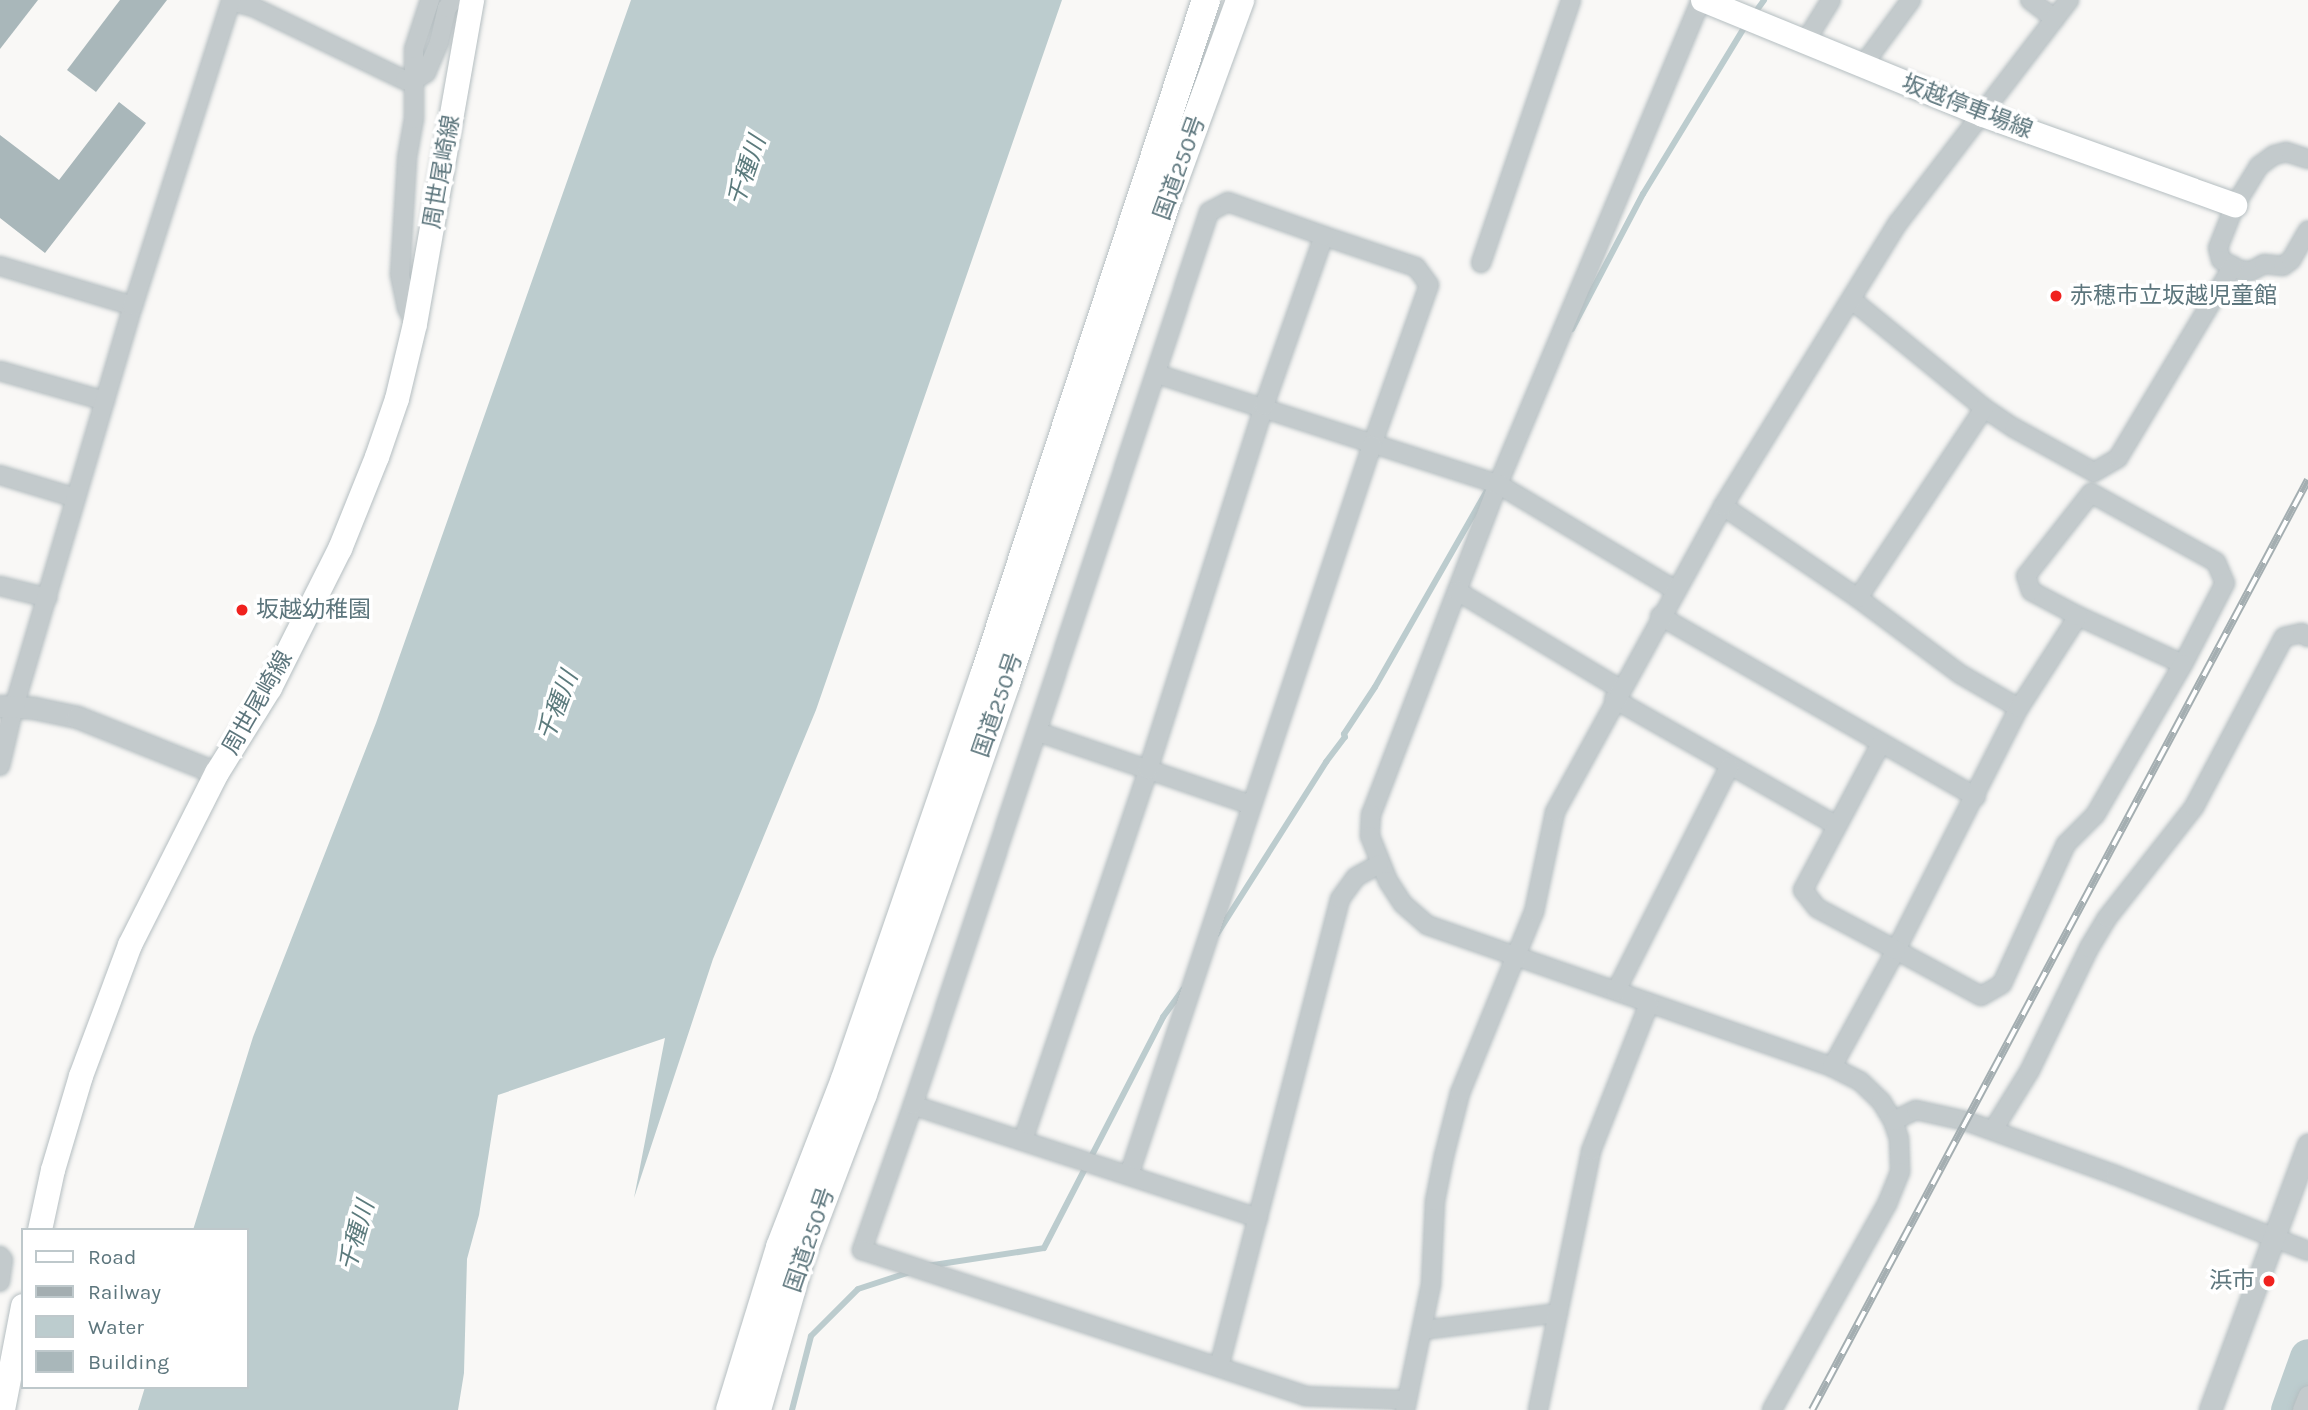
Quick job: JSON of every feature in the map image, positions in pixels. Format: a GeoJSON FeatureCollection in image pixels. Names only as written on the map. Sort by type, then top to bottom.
{"type":"FeatureCollection","features":[{"type":"Feature","properties":{"kind":"highway","name":"国道250号"},"geometry":{"type":"LineString","coordinates":[[730,1410],[780,1247],[845,1079],[988,663],[1206,0]]}},
{"type":"Feature","properties":{"kind":"highway","name":"国道250号"},"geometry":{"type":"LineString","coordinates":[[757,1410],[801,1258],[863,1094],[1006,683],[1167,200],[1240,0]]}},
{"type":"Feature","properties":{"kind":"main road","name":"周世尾崎線"},"geometry":{"type":"LineString","coordinates":[[40,1228],[53,1170],[81,1076],[130,944],[217,773],[270,688],[340,549],[393,411],[415,324],[472,0]]}},
{"type":"Feature","properties":{"kind":"main road","name":"坂越停車場線"},"geometry":{"type":"LineString","coordinates":[[1702,0],[1983,115],[2235,205]]}},
{"type":"Feature","properties":{"kind":"main road"},"geometry":{"type":"LineString","coordinates":[[3,1410],[4,1381],[21,1314]]}},
{"type":"Feature","properties":{"kind":"street"},"geometry":{"type":"LineString","coordinates":[[0,766],[7,706],[48,598],[133,306],[231,0],[405,80],[414,80],[426,73],[439,42],[447,8],[453,0]]}},
{"type":"Feature","properties":{"kind":"street"},"geometry":{"type":"LineString","coordinates":[[415,324],[407,308],[400,274],[407,158],[414,119],[414,49],[430,0]]}},
{"type":"Feature","properties":{"kind":"street"},"geometry":{"type":"LineString","coordinates":[[1481,263],[1571,0]]}},
{"type":"Feature","properties":{"kind":"street"},"geometry":{"type":"LineString","coordinates":[[1702,0],[1498,484],[1371,814],[1370,836],[1379,864],[1403,904],[1427,925],[1832,1067],[1860,1081],[1881,1101],[1894,1121],[1899,1138],[1900,1172],[1886,1205],[1772,1410]]}},
{"type":"Feature","properties":{"kind":"street"},"geometry":{"type":"LineString","coordinates":[[1805,42],[1831,0]]}},
{"type":"Feature","properties":{"kind":"street"},"geometry":{"type":"LineString","coordinates":[[1863,65],[1911,0]]}},
{"type":"Feature","properties":{"kind":"street"},"geometry":{"type":"LineString","coordinates":[[2030,0],[2055,19]]}},
{"type":"Feature","properties":{"kind":"street"},"geometry":{"type":"LineString","coordinates":[[1129,1175],[1372,445],[1430,285],[1416,267],[1228,202],[1209,212],[914,1105],[862,1250],[1305,1396],[1406,1405],[1431,1285],[1435,1201],[1444,1156],[1460,1093],[1534,912],[1555,812],[1617,694],[1723,506],[1898,223],[2069,0]]}},
{"type":"Feature","properties":{"kind":"street"},"geometry":{"type":"LineString","coordinates":[[2308,159],[2286,152],[2274,155],[2259,166],[2235,205],[2218,248],[2221,260],[2251,271],[2264,264],[2283,266],[2291,260],[2308,230]]}},
{"type":"Feature","properties":{"kind":"street"},"geometry":{"type":"LineString","coordinates":[[1023,1140],[1147,770],[1264,406],[1324,236]]}},
{"type":"Feature","properties":{"kind":"street"},"geometry":{"type":"LineString","coordinates":[[2094,472],[2118,458],[2233,266]]}},
{"type":"Feature","properties":{"kind":"street"},"geometry":{"type":"LineString","coordinates":[[0,267],[133,306]]}},
{"type":"Feature","properties":{"kind":"street"},"geometry":{"type":"LineString","coordinates":[[1852,300],[1984,408],[2014,428],[2094,472]]}},
{"type":"Feature","properties":{"kind":"street"},"geometry":{"type":"LineString","coordinates":[[0,371],[105,401]]}},
{"type":"Feature","properties":{"kind":"street"},"geometry":{"type":"LineString","coordinates":[[1157,374],[1264,406],[1372,445],[1498,484],[1675,590]]}},
{"type":"Feature","properties":{"kind":"street"},"geometry":{"type":"LineString","coordinates":[[1858,598],[1984,408]]}},
{"type":"Feature","properties":{"kind":"street"},"geometry":{"type":"LineString","coordinates":[[2094,472],[2091,493],[2026,576],[2031,591],[2078,616],[2183,664]]}},
{"type":"Feature","properties":{"kind":"street"},"geometry":{"type":"LineString","coordinates":[[0,475],[76,498]]}},
{"type":"Feature","properties":{"kind":"street"},"geometry":{"type":"LineString","coordinates":[[1881,743],[1803,890],[1816,908],[1981,996],[2002,985],[2066,844],[2095,815],[2183,664],[2225,583],[2216,562],[2091,493]]}},
{"type":"Feature","properties":{"kind":"street"},"geometry":{"type":"LineString","coordinates":[[1723,506],[1858,598],[1960,674],[2020,708]]}},
{"type":"Feature","properties":{"kind":"street"},"geometry":{"type":"LineString","coordinates":[[0,586],[48,598]]}},
{"type":"Feature","properties":{"kind":"street"},"geometry":{"type":"LineString","coordinates":[[1457,591],[1729,767],[1836,825]]}},
{"type":"Feature","properties":{"kind":"street"},"geometry":{"type":"LineString","coordinates":[[1660,616],[1976,797]]}},
{"type":"Feature","properties":{"kind":"street"},"geometry":{"type":"LineString","coordinates":[[1832,1067],[1896,950],[2020,708],[2078,616]]}},
{"type":"Feature","properties":{"kind":"street"},"geometry":{"type":"LineString","coordinates":[[1993,1130],[2030,1070],[2089,948],[2107,918],[2194,807],[2284,636],[2302,633],[2308,637]]}},
{"type":"Feature","properties":{"kind":"street"},"geometry":{"type":"LineString","coordinates":[[7,706],[55,711],[86,720],[217,773]]}},
{"type":"Feature","properties":{"kind":"street"},"geometry":{"type":"LineString","coordinates":[[1038,732],[1251,805]]}},
{"type":"Feature","properties":{"kind":"street"},"geometry":{"type":"LineString","coordinates":[[1616,991],[1729,767]]}},
{"type":"Feature","properties":{"kind":"street"},"geometry":{"type":"LineString","coordinates":[[1219,1367],[1340,899],[1356,877],[1379,864]]}},
{"type":"Feature","properties":{"kind":"street"},"geometry":{"type":"LineString","coordinates":[[1538,1410],[1591,1151],[1649,1003]]}},
{"type":"Feature","properties":{"kind":"street"},"geometry":{"type":"LineString","coordinates":[[914,1105],[1258,1218]]}},
{"type":"Feature","properties":{"kind":"street"},"geometry":{"type":"LineString","coordinates":[[1894,1121],[1916,1110],[1993,1130],[2308,1251]]}},
{"type":"Feature","properties":{"kind":"street"},"geometry":{"type":"LineString","coordinates":[[2210,1410],[2308,1145]]}},
{"type":"Feature","properties":{"kind":"street"},"geometry":{"type":"LineString","coordinates":[[0,1256],[3,1259],[0,1282]]}},
{"type":"Feature","properties":{"kind":"street"},"geometry":{"type":"LineString","coordinates":[[1423,1329],[1558,1312]]}},
{"type":"Feature","properties":{"kind":"street"},"geometry":{"type":"LineString","coordinates":[[2302,1410],[2308,1395]]}},
{"type":"Feature","properties":{"kind":"water","name":"千種川"},"geometry":{"type":"Polygon","coordinates":[[[631,0],[1062,0],[816,710],[713,959],[634,1198],[665,1038],[498,1095],[479,1215],[467,1259],[464,1373],[458,1410],[138,1410],[144,1389],[248,1389],[248,1228],[194,1228],[253,1037],[376,723],[631,0]]]}},
{"type":"Feature","properties":{"kind":"building"},"geometry":{"type":"Polygon","coordinates":[[[0,0],[38,0],[0,49],[0,0]]]}},
{"type":"Feature","properties":{"kind":"building"},"geometry":{"type":"Polygon","coordinates":[[[120,0],[167,0],[96,92],[67,70],[120,0]]]}},
{"type":"Feature","properties":{"kind":"building"},"geometry":{"type":"Polygon","coordinates":[[[119,102],[146,123],[45,253],[0,218],[0,135],[59,180],[119,102]]]}},
{"type":"Feature","properties":{"kind":"waterway"},"geometry":{"type":"LineString","coordinates":[[1754,14],[1764,0]]}},
{"type":"Feature","properties":{"kind":"waterway"},"geometry":{"type":"LineString","coordinates":[[1572,329],[1643,194],[1747,23]]}},
{"type":"Feature","properties":{"kind":"waterway"},"geometry":{"type":"LineString","coordinates":[[1217,934],[1326,762],[1345,737],[1344,734],[1375,687],[1487,491]]}},
{"type":"Feature","properties":{"kind":"waterway"},"geometry":{"type":"LineString","coordinates":[[927,1266],[1044,1248],[1163,1017],[1183,989]]}},
{"type":"Feature","properties":{"kind":"waterway"},"geometry":{"type":"LineString","coordinates":[[792,1410],[811,1336],[858,1289],[910,1272]]}},
{"type":"Feature","properties":{"kind":"waterway"},"geometry":{"type":"LineString","coordinates":[[2289,1410],[2308,1357]]}},
{"type":"Feature","properties":{"kind":"railway"},"geometry":{"type":"LineString","coordinates":[[1812,1410],[2308,480]]}},
{"type":"Feature","properties":{"kind":"place","name":"赤穂市立坂越児童館"},"geometry":{"type":"Point","coordinates":[2056,296]}},
{"type":"Feature","properties":{"kind":"place","name":"坂越幼稚園"},"geometry":{"type":"Point","coordinates":[242,610]}},
{"type":"Feature","properties":{"kind":"place","name":"浜市"},"geometry":{"type":"Point","coordinates":[2269,1281]}}]}
